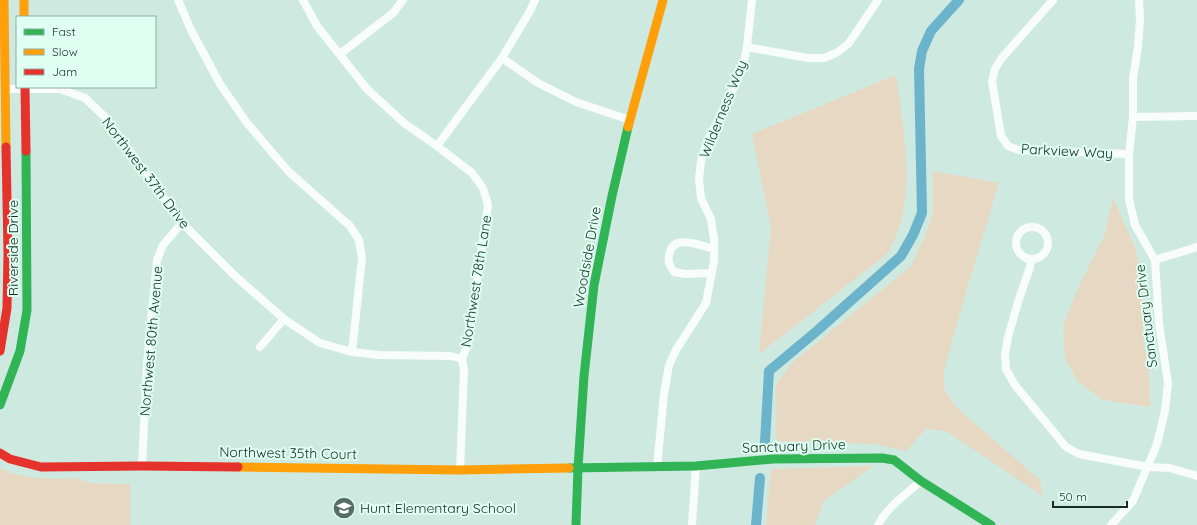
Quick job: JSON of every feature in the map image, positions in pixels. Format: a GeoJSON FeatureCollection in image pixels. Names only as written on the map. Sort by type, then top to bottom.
{"type":"FeatureCollection","features":[{"type":"Feature","properties":{"kind":"street","name":"Riverside Drive"},"geometry":{"type":"LineString","coordinates":[[0,351],[7,308],[8,253],[4,0]]}},
{"type":"Feature","properties":{"kind":"street"},"geometry":{"type":"LineString","coordinates":[[24,0],[24,16]]}},
{"type":"Feature","properties":{"kind":"street"},"geometry":{"type":"LineString","coordinates":[[178,0],[190,30],[220,84],[247,123],[288,171],[350,226],[359,240],[362,258],[352,352]]}},
{"type":"Feature","properties":{"kind":"street","name":"Northwest 78th Lane"},"geometry":{"type":"LineString","coordinates":[[303,0],[317,26],[372,94],[404,124],[437,146],[472,173],[483,188],[488,205],[468,344],[462,359],[464,370],[460,470]]}},
{"type":"Feature","properties":{"kind":"street"},"geometry":{"type":"LineString","coordinates":[[340,54],[393,13],[403,0]]}},
{"type":"Feature","properties":{"kind":"street"},"geometry":{"type":"LineString","coordinates":[[437,146],[502,58],[535,0]]}},
{"type":"Feature","properties":{"kind":"street","name":"Woodside Drive"},"geometry":{"type":"LineString","coordinates":[[576,525],[584,376],[594,285],[612,196],[630,120],[663,0]]}},
{"type":"Feature","properties":{"kind":"street","name":"Wilderness Way"},"geometry":{"type":"LineString","coordinates":[[657,467],[664,394],[669,365],[676,350],[706,303],[712,273],[714,239],[710,219],[701,198],[698,179],[701,161],[707,142],[742,70],[747,47],[752,0]]}},
{"type":"Feature","properties":{"kind":"street"},"geometry":{"type":"LineString","coordinates":[[747,47],[808,58],[824,58],[838,52],[849,43],[878,0]]}},
{"type":"Feature","properties":{"kind":"street","name":"Parkview Way"},"geometry":{"type":"LineString","coordinates":[[1053,0],[1001,59],[995,69],[992,82],[1001,136],[1008,146],[1020,150],[1129,154]]}},
{"type":"Feature","properties":{"kind":"street","name":"Sanctuary Drive"},"geometry":{"type":"LineString","coordinates":[[1111,525],[1133,501],[1148,467],[1157,444],[1165,411],[1168,382],[1159,324],[1155,260],[1135,225],[1129,199],[1129,154],[1133,117],[1133,79],[1140,19],[1139,0]]}},
{"type":"Feature","properties":{"kind":"street"},"geometry":{"type":"LineString","coordinates":[[502,58],[538,83],[576,102],[630,120]]}},
{"type":"Feature","properties":{"kind":"street","name":"Riverside Drive"},"geometry":{"type":"LineString","coordinates":[[0,405],[20,351],[27,310],[25,88]]}},
{"type":"Feature","properties":{"kind":"street","name":"Northwest 37th Drive"},"geometry":{"type":"LineString","coordinates":[[5,89],[60,89],[84,98],[105,117],[182,223],[233,274],[284,319],[320,343],[352,352],[379,356],[451,356],[462,359]]}},
{"type":"Feature","properties":{"kind":"street"},"geometry":{"type":"LineString","coordinates":[[1133,117],[1197,116]]}},
{"type":"Feature","properties":{"kind":"street","name":"Northwest 80th Avenue"},"geometry":{"type":"LineString","coordinates":[[142,466],[148,364],[157,260],[163,245],[182,223]]}},
{"type":"Feature","properties":{"kind":"street"},"geometry":{"type":"LineString","coordinates":[[1033,226],[1043,231],[1048,241],[1048,247],[1042,256],[1031,259],[1026,258],[1018,252],[1015,242],[1019,232],[1023,228],[1033,226]]}},
{"type":"Feature","properties":{"kind":"street"},"geometry":{"type":"LineString","coordinates":[[712,273],[685,274],[674,272],[669,265],[668,257],[671,248],[678,242],[687,242],[714,249]]}},
{"type":"Feature","properties":{"kind":"street"},"geometry":{"type":"LineString","coordinates":[[1155,260],[1197,248]]}},
{"type":"Feature","properties":{"kind":"street"},"geometry":{"type":"LineString","coordinates":[[1031,259],[1030,267],[1008,337],[1005,355],[1006,369],[1015,385],[1066,447],[1079,454],[1148,467],[1170,468],[1197,476]]}},
{"type":"Feature","properties":{"kind":"street"},"geometry":{"type":"LineString","coordinates":[[260,347],[284,319]]}},
{"type":"Feature","properties":{"kind":"street","name":"Northwest 35th Court"},"geometry":{"type":"LineString","coordinates":[[0,453],[10,459],[42,467],[142,466],[460,470],[578,468]]}},
{"type":"Feature","properties":{"kind":"street","name":"Sanctuary Drive"},"geometry":{"type":"LineString","coordinates":[[578,468],[696,466],[773,459],[882,458],[894,460],[922,482],[991,525]]}},
{"type":"Feature","properties":{"kind":"street"},"geometry":{"type":"LineString","coordinates":[[692,525],[696,466]]}},
{"type":"Feature","properties":{"kind":"street"},"geometry":{"type":"LineString","coordinates":[[878,525],[884,514],[897,501],[922,482]]}},
{"type":"Feature","properties":{"kind":"shaded area"},"geometry":{"type":"Polygon","coordinates":[[[896,75],[906,157],[906,190],[902,219],[896,237],[888,253],[759,354],[771,227],[752,134],[896,75]]]}},
{"type":"Feature","properties":{"kind":"shaded area"},"geometry":{"type":"Polygon","coordinates":[[[933,171],[999,183],[944,371],[944,389],[957,408],[1040,480],[1043,496],[946,431],[926,429],[906,451],[874,444],[776,441],[776,385],[791,364],[911,266],[925,236],[933,213],[933,171]]]}},
{"type":"Feature","properties":{"kind":"shaded area"},"geometry":{"type":"Polygon","coordinates":[[[1113,198],[1135,247],[1141,273],[1144,345],[1149,366],[1150,407],[1103,400],[1077,381],[1065,357],[1063,326],[1076,293],[1105,234],[1113,198]]]}},
{"type":"Feature","properties":{"kind":"shaded area"},"geometry":{"type":"Polygon","coordinates":[[[873,466],[824,501],[815,525],[766,525],[771,469],[873,466]]]}},
{"type":"Feature","properties":{"kind":"shaded area"},"geometry":{"type":"Polygon","coordinates":[[[0,468],[11,473],[29,477],[52,479],[75,478],[91,483],[130,484],[130,525],[0,525],[0,468]]]}},
{"type":"Feature","properties":{"kind":"waterway"},"geometry":{"type":"LineString","coordinates":[[765,442],[769,371],[818,330],[901,256],[913,235],[922,213],[919,69],[922,51],[931,31],[959,0]]}},
{"type":"Feature","properties":{"kind":"waterway"},"geometry":{"type":"LineString","coordinates":[[756,525],[760,478]]}},
{"type":"Feature","properties":{"kind":"traffic: fast"},"geometry":{"type":"LineString","coordinates":[[576,525],[584,376],[594,285],[628,127]]}},
{"type":"Feature","properties":{"kind":"traffic: fast"},"geometry":{"type":"LineString","coordinates":[[0,405],[20,351],[27,310],[26,151]]}},
{"type":"Feature","properties":{"kind":"traffic: fast"},"geometry":{"type":"LineString","coordinates":[[569,468],[696,466],[773,459],[882,458],[894,460],[921,481],[991,525]]}},
{"type":"Feature","properties":{"kind":"traffic: slow"},"geometry":{"type":"LineString","coordinates":[[4,0],[6,147]]}},
{"type":"Feature","properties":{"kind":"traffic: slow"},"geometry":{"type":"LineString","coordinates":[[24,0],[24,16]]}},
{"type":"Feature","properties":{"kind":"traffic: slow"},"geometry":{"type":"LineString","coordinates":[[628,127],[663,0]]}},
{"type":"Feature","properties":{"kind":"traffic: slow"},"geometry":{"type":"LineString","coordinates":[[238,467],[460,470],[569,468]]}},
{"type":"Feature","properties":{"kind":"traffic: jam"},"geometry":{"type":"LineString","coordinates":[[25,88],[26,151]]}},
{"type":"Feature","properties":{"kind":"traffic: jam"},"geometry":{"type":"LineString","coordinates":[[0,351],[7,308],[8,253],[6,147]]}},
{"type":"Feature","properties":{"kind":"traffic: jam"},"geometry":{"type":"LineString","coordinates":[[0,453],[10,459],[41,467],[238,467]]}},
{"type":"Feature","properties":{"kind":"place","name":"Hunt Elementary School"},"geometry":{"type":"Point","coordinates":[344,508]}}]}
